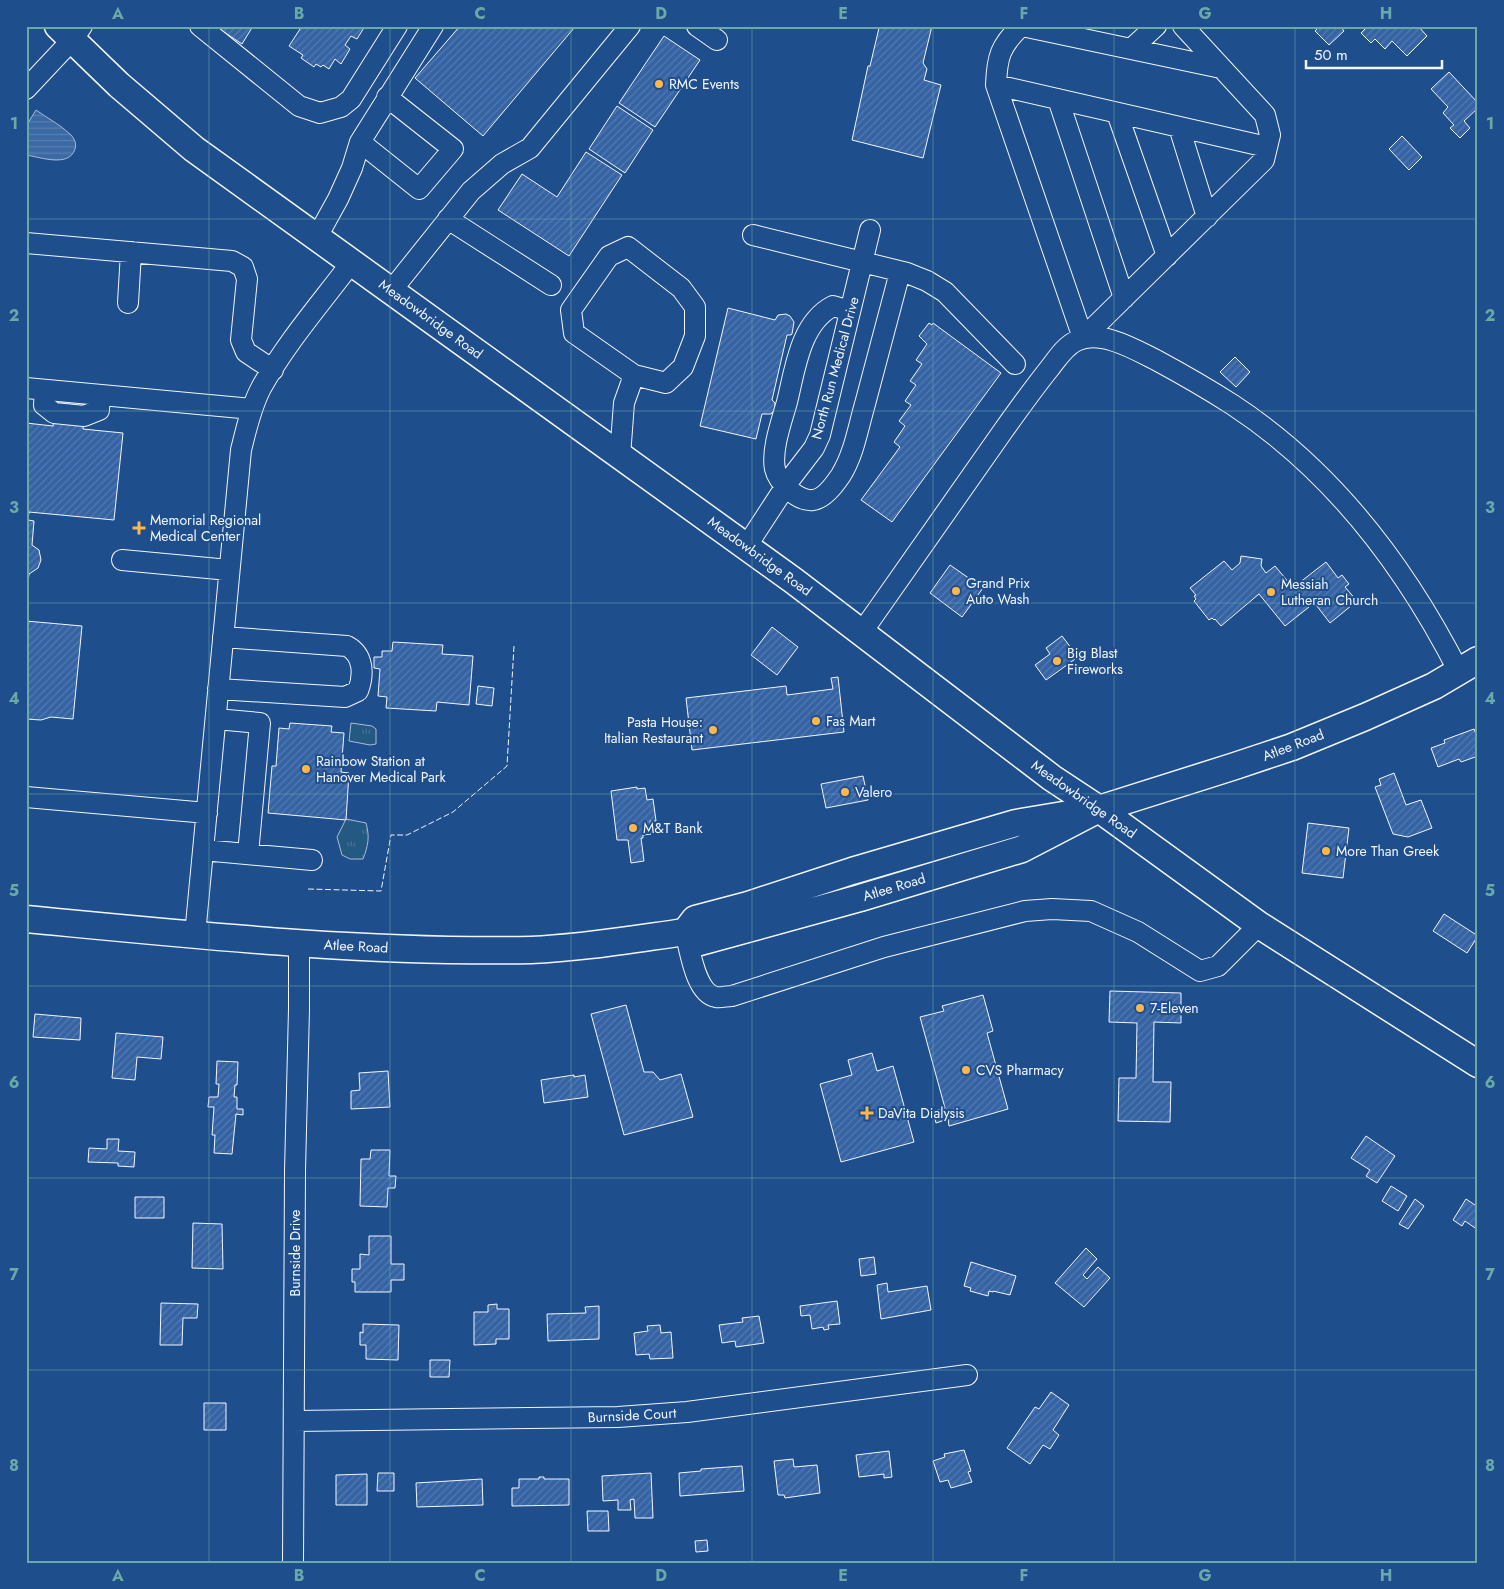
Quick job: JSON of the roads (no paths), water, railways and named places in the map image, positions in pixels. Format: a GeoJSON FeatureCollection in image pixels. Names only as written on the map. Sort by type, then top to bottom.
{"type":"FeatureCollection","features":[{"type":"Feature","properties":{"kind":"main road","name":"Meadowbridge Road"},"geometry":{"type":"LineString","coordinates":[[71,31],[119,85],[175,133],[352,263],[746,546],[862,632],[1052,778],[1259,925],[1478,1064]]}},
{"type":"Feature","properties":{"kind":"main road","name":"Atlee Road"},"geometry":{"type":"LineString","coordinates":[[26,919],[356,948],[533,950],[597,944],[685,932],[700,942],[860,898],[1022,849],[1098,809],[1292,747],[1434,686],[1468,666]]}},
{"type":"Feature","properties":{"kind":"street"},"geometry":{"type":"LineString","coordinates":[[200,26],[299,106],[320,113],[341,107],[351,99],[397,26]]}},
{"type":"Feature","properties":{"kind":"street"},"geometry":{"type":"LineString","coordinates":[[317,237],[338,199],[352,168],[360,142],[433,26]]}},
{"type":"Feature","properties":{"kind":"street"},"geometry":{"type":"LineString","coordinates":[[391,291],[471,191],[502,164],[530,148],[630,26]]}},
{"type":"Feature","properties":{"kind":"street"},"geometry":{"type":"LineString","coordinates":[[697,26],[717,40]]}},
{"type":"Feature","properties":{"kind":"street"},"geometry":{"type":"LineString","coordinates":[[1083,338],[996,86],[997,61],[1008,39],[1021,26],[1079,32],[1132,49],[1221,68]]}},
{"type":"Feature","properties":{"kind":"street"},"geometry":{"type":"LineString","coordinates":[[1132,49],[1156,26]]}},
{"type":"Feature","properties":{"kind":"street"},"geometry":{"type":"LineString","coordinates":[[1083,338],[1264,160],[1270,135],[1264,115],[1183,26]]}},
{"type":"Feature","properties":{"kind":"street"},"geometry":{"type":"LineString","coordinates":[[26,89],[71,31]]}},
{"type":"Feature","properties":{"kind":"street"},"geometry":{"type":"LineString","coordinates":[[996,86],[1267,147]]}},
{"type":"Feature","properties":{"kind":"street"},"geometry":{"type":"LineString","coordinates":[[360,142],[419,189],[453,149],[388,98]]}},
{"type":"Feature","properties":{"kind":"street"},"geometry":{"type":"LineString","coordinates":[[1058,99],[1124,298]]}},
{"type":"Feature","properties":{"kind":"street"},"geometry":{"type":"LineString","coordinates":[[1118,113],[1167,256]]}},
{"type":"Feature","properties":{"kind":"street"},"geometry":{"type":"LineString","coordinates":[[1179,127],[1207,217]]}},
{"type":"Feature","properties":{"kind":"street"},"geometry":{"type":"LineString","coordinates":[[448,220],[551,285]]}},
{"type":"Feature","properties":{"kind":"street","name":"North Run Medical Drive"},"geometry":{"type":"LineString","coordinates":[[746,546],[814,448],[820,435],[870,230]]}},
{"type":"Feature","properties":{"kind":"street"},"geometry":{"type":"LineString","coordinates":[[753,235],[900,272],[927,281],[945,292],[1015,364]]}},
{"type":"Feature","properties":{"kind":"street"},"geometry":{"type":"LineString","coordinates":[[26,246],[131,252],[232,261],[243,267],[247,279],[241,340],[246,352],[273,370]]}},
{"type":"Feature","properties":{"kind":"street"},"geometry":{"type":"LineString","coordinates":[[628,247],[682,288],[695,307],[695,336],[683,367],[666,383],[634,376],[574,333],[571,310],[609,256],[628,247]]}},
{"type":"Feature","properties":{"kind":"street"},"geometry":{"type":"LineString","coordinates":[[128,303],[131,252]]}},
{"type":"Feature","properties":{"kind":"street"},"geometry":{"type":"LineString","coordinates":[[195,935],[241,450],[260,389],[288,346],[352,263]]}},
{"type":"Feature","properties":{"kind":"street"},"geometry":{"type":"LineString","coordinates":[[850,310],[833,306],[824,311],[815,320],[802,344],[775,450],[775,469],[785,488],[804,499],[812,500],[819,498],[828,492],[841,476],[853,447],[900,272]]}},
{"type":"Feature","properties":{"kind":"street"},"geometry":{"type":"LineString","coordinates":[[862,632],[1029,393],[1066,348],[1077,340],[1090,336],[1103,337],[1138,351],[1191,379],[1242,411],[1276,437],[1300,458],[1350,509],[1411,586],[1439,633],[1468,666]]}},
{"type":"Feature","properties":{"kind":"street"},"geometry":{"type":"LineString","coordinates":[[620,456],[624,403],[634,376]]}},
{"type":"Feature","properties":{"kind":"street"},"geometry":{"type":"LineString","coordinates":[[35,389],[252,410]]}},
{"type":"Feature","properties":{"kind":"street"},"geometry":{"type":"LineString","coordinates":[[122,560],[229,570]]}},
{"type":"Feature","properties":{"kind":"street"},"geometry":{"type":"LineString","coordinates":[[218,689],[345,697],[358,691],[362,679],[361,664],[354,650],[347,646],[223,637]]}},
{"type":"Feature","properties":{"kind":"street"},"geometry":{"type":"LineString","coordinates":[[216,719],[260,724],[248,854]]}},
{"type":"Feature","properties":{"kind":"street"},"geometry":{"type":"LineString","coordinates":[[26,797],[207,813]]}},
{"type":"Feature","properties":{"kind":"street"},"geometry":{"type":"LineString","coordinates":[[203,850],[312,860]]}},
{"type":"Feature","properties":{"kind":"street"},"geometry":{"type":"LineString","coordinates":[[685,932],[698,983],[706,992],[716,997],[732,996],[884,947],[1025,910],[1091,911],[1138,932],[1200,971],[1218,966],[1259,925]]}},
{"type":"Feature","properties":{"kind":"street","name":"Burnside Drive"},"geometry":{"type":"LineString","coordinates":[[293,1563],[295,1180],[299,943]]}},
{"type":"Feature","properties":{"kind":"street","name":"Burnside Court"},"geometry":{"type":"LineString","coordinates":[[294,1422],[628,1416],[687,1412],[967,1375]]}},
{"type":"Feature","properties":{"kind":"place","name":"RMC Events"},"geometry":{"type":"Point","coordinates":[659,84]}},
{"type":"Feature","properties":{"kind":"place","name":"Memorial Regional Medical Center"},"geometry":{"type":"Point","coordinates":[139,528]}},
{"type":"Feature","properties":{"kind":"place","name":"Grand Prix Auto Wash"},"geometry":{"type":"Point","coordinates":[956,591]}},
{"type":"Feature","properties":{"kind":"place","name":"Messiah Lutheran Church"},"geometry":{"type":"Point","coordinates":[1271,592]}},
{"type":"Feature","properties":{"kind":"place","name":"Big Blast Fireworks"},"geometry":{"type":"Point","coordinates":[1057,661]}},
{"type":"Feature","properties":{"kind":"place","name":"Fas Mart"},"geometry":{"type":"Point","coordinates":[816,721]}},
{"type":"Feature","properties":{"kind":"place","name":"Pasta House: Italian Restaurant"},"geometry":{"type":"Point","coordinates":[713,730]}},
{"type":"Feature","properties":{"kind":"place","name":"Rainbow Station at Hanover Medical Park"},"geometry":{"type":"Point","coordinates":[306,769]}},
{"type":"Feature","properties":{"kind":"place","name":"Valero"},"geometry":{"type":"Point","coordinates":[845,792]}},
{"type":"Feature","properties":{"kind":"place","name":"M&T Bank"},"geometry":{"type":"Point","coordinates":[633,828]}},
{"type":"Feature","properties":{"kind":"place","name":"More Than Greek"},"geometry":{"type":"Point","coordinates":[1326,851]}},
{"type":"Feature","properties":{"kind":"place","name":"7-Eleven"},"geometry":{"type":"Point","coordinates":[1140,1008]}},
{"type":"Feature","properties":{"kind":"place","name":"CVS Pharmacy"},"geometry":{"type":"Point","coordinates":[966,1070]}},
{"type":"Feature","properties":{"kind":"place","name":"DaVita Dialysis"},"geometry":{"type":"Point","coordinates":[867,1113]}}]}
